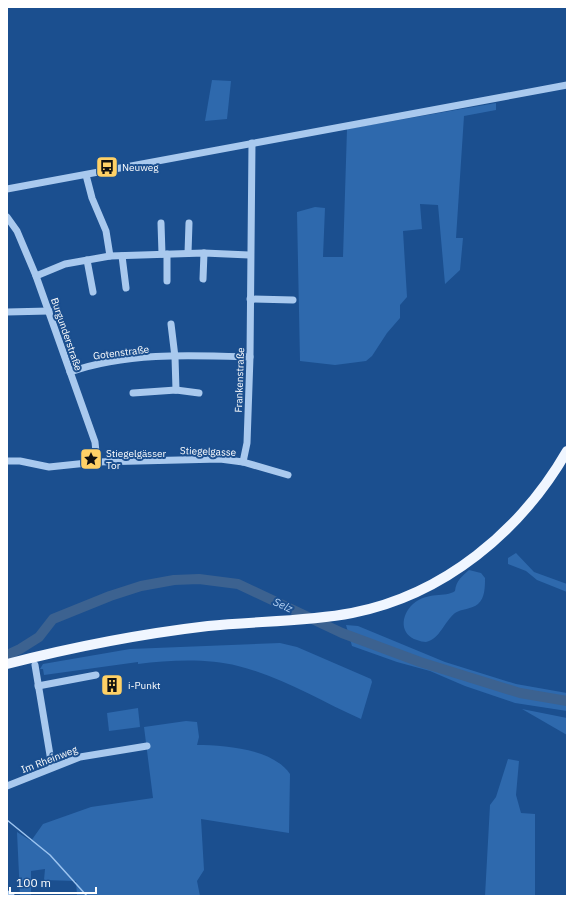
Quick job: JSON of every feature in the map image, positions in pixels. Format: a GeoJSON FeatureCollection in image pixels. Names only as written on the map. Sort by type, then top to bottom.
{"type":"FeatureCollection","features":[{"type":"Feature","properties":{"kind":"main road"},"geometry":{"type":"LineString","coordinates":[[7,664],[120,639],[197,627],[320,618],[352,613],[382,605],[416,592],[444,578],[483,550],[524,512],[549,480],[567,451]]}},
{"type":"Feature","properties":{"kind":"street"},"geometry":{"type":"LineString","coordinates":[[7,189],[567,85]]}},
{"type":"Feature","properties":{"kind":"street","name":"Frankenstraße"},"geometry":{"type":"LineString","coordinates":[[243,462],[247,443],[250,357],[252,143]]}},
{"type":"Feature","properties":{"kind":"street"},"geometry":{"type":"LineString","coordinates":[[86,175],[92,198],[106,232],[110,256]]}},
{"type":"Feature","properties":{"kind":"street","name":"Burgunderstraße"},"geometry":{"type":"LineString","coordinates":[[7,217],[17,231],[49,311],[95,442],[97,462]]}},
{"type":"Feature","properties":{"kind":"street"},"geometry":{"type":"LineString","coordinates":[[161,223],[167,280]]}},
{"type":"Feature","properties":{"kind":"street"},"geometry":{"type":"LineString","coordinates":[[188,253],[189,223]]}},
{"type":"Feature","properties":{"kind":"street"},"geometry":{"type":"LineString","coordinates":[[36,276],[65,264],[110,256],[204,252],[250,255]]}},
{"type":"Feature","properties":{"kind":"street"},"geometry":{"type":"LineString","coordinates":[[203,279],[204,252]]}},
{"type":"Feature","properties":{"kind":"street"},"geometry":{"type":"LineString","coordinates":[[122,256],[126,288]]}},
{"type":"Feature","properties":{"kind":"street"},"geometry":{"type":"LineString","coordinates":[[87,260],[93,292]]}},
{"type":"Feature","properties":{"kind":"street"},"geometry":{"type":"LineString","coordinates":[[250,299],[292,300]]}},
{"type":"Feature","properties":{"kind":"street"},"geometry":{"type":"LineString","coordinates":[[7,312],[49,311]]}},
{"type":"Feature","properties":{"kind":"street"},"geometry":{"type":"LineString","coordinates":[[171,324],[175,356],[176,390]]}},
{"type":"Feature","properties":{"kind":"street","name":"Gotenstraße"},"geometry":{"type":"LineString","coordinates":[[70,372],[91,365],[125,360],[175,356],[250,357]]}},
{"type":"Feature","properties":{"kind":"street"},"geometry":{"type":"LineString","coordinates":[[133,393],[176,390],[198,393]]}},
{"type":"Feature","properties":{"kind":"street","name":"Stiegelgasse"},"geometry":{"type":"LineString","coordinates":[[7,461],[20,461],[48,467],[97,462],[220,459],[243,462],[288,475]]}},
{"type":"Feature","properties":{"kind":"street"},"geometry":{"type":"LineString","coordinates":[[35,665],[52,767]]}},
{"type":"Feature","properties":{"kind":"street"},"geometry":{"type":"LineString","coordinates":[[38,686],[96,674]]}},
{"type":"Feature","properties":{"kind":"street","name":"Im Rheinweg"},"geometry":{"type":"LineString","coordinates":[[7,786],[80,757],[147,746]]}},
{"type":"Feature","properties":{"kind":"street"},"geometry":{"type":"LineString","coordinates":[[7,894],[11,896]]}},
{"type":"Feature","properties":{"kind":"shaded area"},"geometry":{"type":"Polygon","coordinates":[[[212,80],[231,81],[227,119],[205,121],[212,80]]]}},
{"type":"Feature","properties":{"kind":"shaded area"},"geometry":{"type":"Polygon","coordinates":[[[496,103],[496,110],[464,116],[456,238],[463,238],[460,270],[445,284],[438,205],[420,204],[422,229],[403,231],[407,297],[400,305],[400,318],[387,333],[372,356],[366,361],[335,365],[300,361],[297,212],[315,207],[325,208],[323,257],[343,257],[347,129],[496,103]]]}},
{"type":"Feature","properties":{"kind":"shaded area"},"geometry":{"type":"Polygon","coordinates":[[[516,553],[534,572],[567,584],[567,592],[537,580],[526,571],[508,564],[508,558],[516,553]]]}},
{"type":"Feature","properties":{"kind":"shaded area"},"geometry":{"type":"Polygon","coordinates":[[[469,570],[481,573],[485,578],[485,589],[480,602],[473,607],[455,613],[438,634],[431,640],[426,642],[411,638],[405,630],[404,619],[413,604],[424,597],[446,594],[455,591],[458,582],[469,570]]]}},
{"type":"Feature","properties":{"kind":"shaded area"},"geometry":{"type":"Polygon","coordinates":[[[346,625],[358,626],[445,662],[516,684],[567,693],[567,711],[515,703],[465,686],[430,671],[397,662],[352,646],[346,625]]]}},
{"type":"Feature","properties":{"kind":"shaded area"},"geometry":{"type":"Polygon","coordinates":[[[280,643],[297,647],[371,679],[372,682],[361,719],[270,676],[226,663],[188,660],[138,664],[138,662],[44,675],[43,669],[40,669],[43,664],[130,649],[280,643]]]}},
{"type":"Feature","properties":{"kind":"shaded area"},"geometry":{"type":"Polygon","coordinates":[[[138,708],[140,727],[109,731],[107,713],[138,708]]]}},
{"type":"Feature","properties":{"kind":"shaded area"},"geometry":{"type":"Polygon","coordinates":[[[522,709],[567,718],[567,735],[522,709]]]}},
{"type":"Feature","properties":{"kind":"shaded area"},"geometry":{"type":"Polygon","coordinates":[[[186,721],[197,722],[199,737],[197,745],[221,746],[248,750],[272,759],[290,774],[289,833],[201,819],[204,870],[197,881],[200,896],[77,896],[76,881],[44,880],[45,869],[31,871],[31,896],[20,896],[17,832],[31,841],[43,824],[91,807],[153,798],[144,727],[186,721]]]}},
{"type":"Feature","properties":{"kind":"shaded area"},"geometry":{"type":"Polygon","coordinates":[[[508,759],[519,761],[516,795],[521,813],[535,814],[535,896],[485,896],[490,805],[496,797],[508,759]]]}},
{"type":"Feature","properties":{"kind":"waterway","name":"Selz"},"geometry":{"type":"LineString","coordinates":[[7,655],[39,637],[53,619],[110,596],[141,586],[174,580],[199,579],[238,584],[342,633],[420,662],[520,693],[567,701]]}},
{"type":"Feature","properties":{"kind":"waterway"},"geometry":{"type":"LineString","coordinates":[[7,820],[50,855],[87,896]]}},
{"type":"Feature","properties":{"kind":"place","name":"Neuweg"},"geometry":{"type":"Point","coordinates":[107,167]}},
{"type":"Feature","properties":{"kind":"place","name":"Stiegelgässer Tor"},"geometry":{"type":"Point","coordinates":[91,459]}},
{"type":"Feature","properties":{"kind":"place","name":"i-Punkt"},"geometry":{"type":"Point","coordinates":[112,685]}}]}
